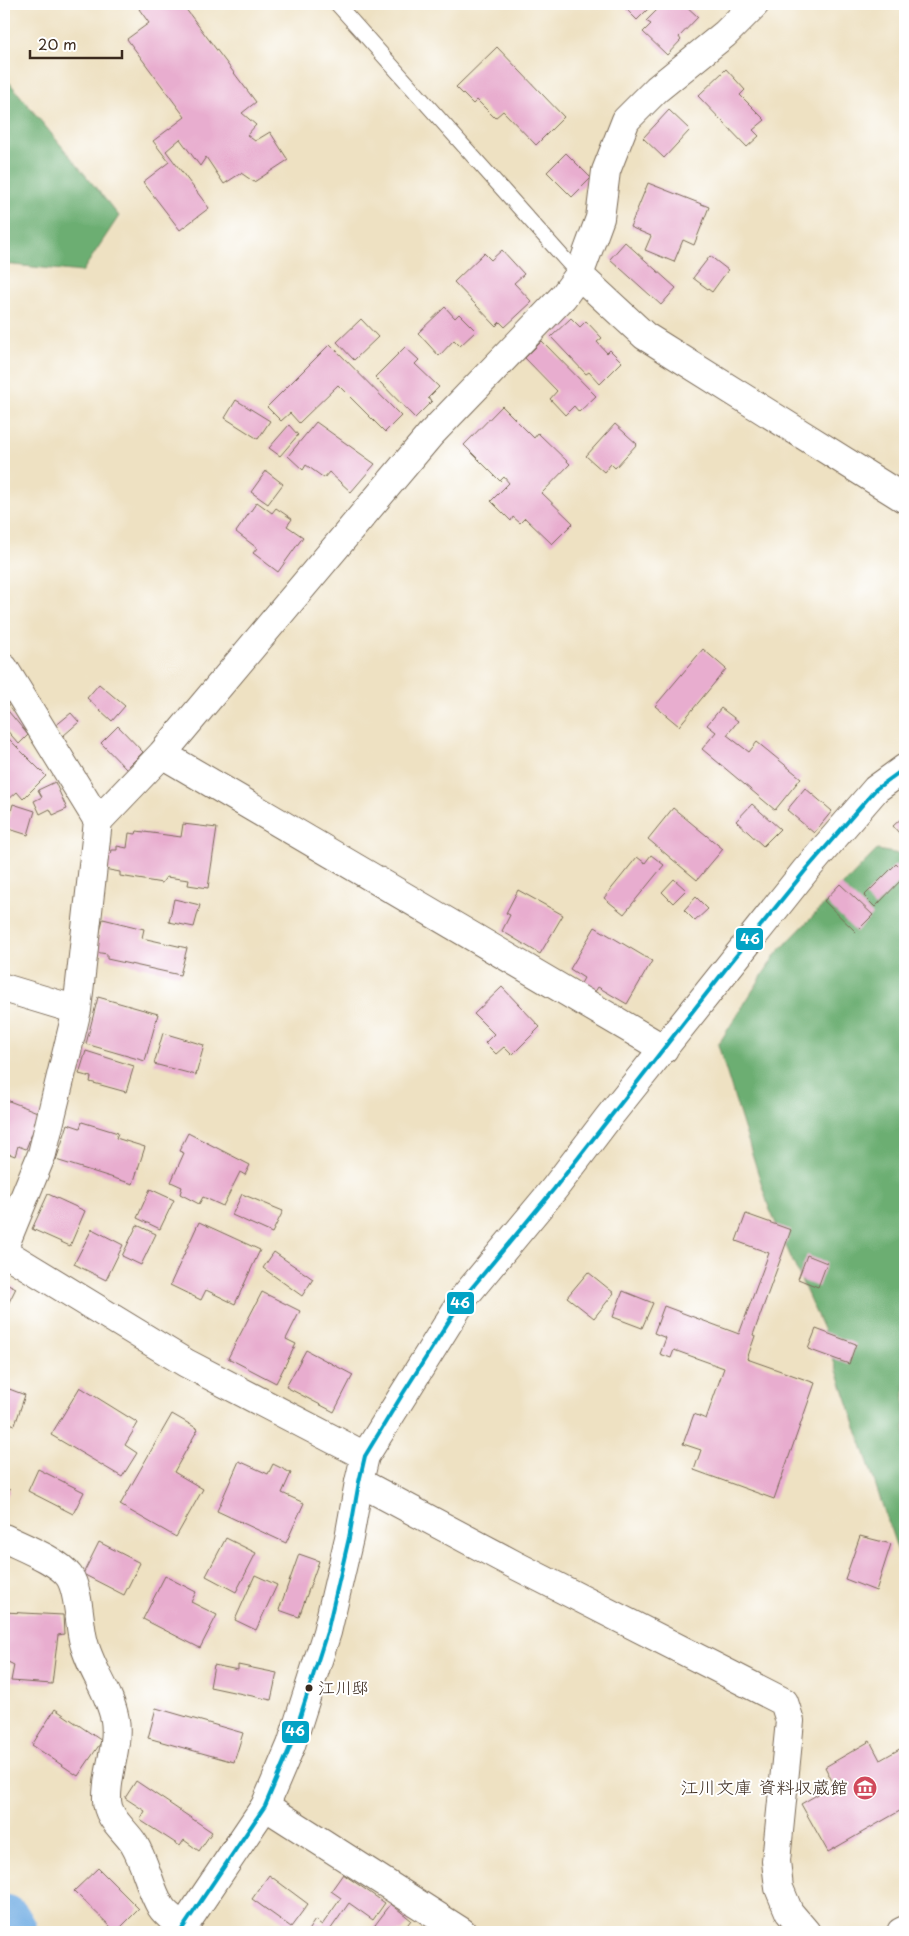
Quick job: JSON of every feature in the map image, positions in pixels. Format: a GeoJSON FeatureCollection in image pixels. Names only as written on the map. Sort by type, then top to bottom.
{"type":"FeatureCollection","features":[{"type":"Feature","properties":{"kind":"street"},"geometry":{"type":"LineString","coordinates":[[4,1247],[42,1154],[77,1010],[98,821],[162,754],[430,435],[562,297],[579,274],[600,218],[606,171],[626,120],[656,89],[725,34],[755,4]]}},
{"type":"Feature","properties":{"kind":"street"},"geometry":{"type":"LineString","coordinates":[[579,274],[644,336],[905,499]]}},
{"type":"Feature","properties":{"kind":"street"},"geometry":{"type":"LineString","coordinates":[[4,668],[98,821]]}},
{"type":"Feature","properties":{"kind":"street"},"geometry":{"type":"LineString","coordinates":[[162,754],[664,1049]]}},
{"type":"Feature","properties":{"kind":"street"},"geometry":{"type":"LineString","coordinates":[[4,1538],[51,1562],[70,1577],[74,1587],[83,1641],[91,1664],[109,1701],[114,1720],[116,1740],[107,1800],[110,1813],[134,1844],[146,1867],[154,1892],[162,1908],[182,1930],[265,1806],[291,1745],[327,1632],[349,1538],[365,1456],[465,1296],[554,1189],[608,1118],[811,863],[876,789],[905,768]]}},
{"type":"Feature","properties":{"kind":"street"},"geometry":{"type":"LineString","coordinates":[[4,988],[77,1010]]}},
{"type":"Feature","properties":{"kind":"street"},"geometry":{"type":"LineString","coordinates":[[4,1252],[186,1363],[365,1456]]}},
{"type":"Feature","properties":{"kind":"street"},"geometry":{"type":"LineString","coordinates":[[359,1482],[515,1565],[784,1702],[790,1721],[776,1861],[779,1888],[789,1912],[806,1932]]}},
{"type":"Feature","properties":{"kind":"street"},"geometry":{"type":"LineString","coordinates":[[265,1806],[462,1932]]}},
{"type":"Feature","properties":{"kind":"street"},"geometry":{"type":"LineString","coordinates":[[901,1932],[905,1930]]}},
{"type":"Feature","properties":{"kind":"lane"},"geometry":{"type":"LineString","coordinates":[[337,4],[579,274]]}},
{"type":"Feature","properties":{"kind":"green space"},"geometry":{"type":"Polygon","coordinates":[[[4,76],[119,216],[82,272],[4,264],[4,76]]]}},
{"type":"Feature","properties":{"kind":"green space"},"geometry":{"type":"Polygon","coordinates":[[[877,850],[905,855],[905,1572],[823,1329],[769,1208],[718,1045],[776,954],[877,850]]]}},
{"type":"Feature","properties":{"kind":"building"},"geometry":{"type":"Polygon","coordinates":[[[146,4],[182,4],[256,102],[242,113],[256,125],[247,135],[255,141],[270,132],[288,160],[254,182],[241,173],[224,184],[206,157],[200,166],[180,139],[166,151],[209,208],[180,230],[143,182],[169,162],[153,141],[185,117],[127,39],[149,23],[139,9],[146,4]]]}},
{"type":"Feature","properties":{"kind":"building"},"geometry":{"type":"Polygon","coordinates":[[[621,4],[653,4],[637,20],[621,4]]]}},
{"type":"Feature","properties":{"kind":"building"},"geometry":{"type":"Polygon","coordinates":[[[663,4],[684,4],[698,17],[679,37],[681,40],[667,55],[643,32],[651,24],[646,21],[663,4]]]}},
{"type":"Feature","properties":{"kind":"building"},"geometry":{"type":"Polygon","coordinates":[[[497,47],[564,117],[536,145],[503,111],[495,118],[477,100],[473,104],[456,87],[497,47]]]}},
{"type":"Feature","properties":{"kind":"building"},"geometry":{"type":"Polygon","coordinates":[[[726,69],[745,90],[740,95],[765,120],[753,130],[759,136],[747,147],[698,96],[726,69]]]}},
{"type":"Feature","properties":{"kind":"building"},"geometry":{"type":"Polygon","coordinates":[[[669,110],[690,130],[664,158],[643,138],[669,110]]]}},
{"type":"Feature","properties":{"kind":"building"},"geometry":{"type":"Polygon","coordinates":[[[566,153],[591,178],[572,197],[547,172],[566,153]]]}},
{"type":"Feature","properties":{"kind":"building"},"geometry":{"type":"Polygon","coordinates":[[[648,183],[709,207],[694,245],[683,240],[674,262],[645,250],[651,236],[630,227],[648,183]]]}},
{"type":"Feature","properties":{"kind":"building"},"geometry":{"type":"Polygon","coordinates":[[[625,242],[676,288],[661,305],[610,259],[625,242]]]}},
{"type":"Feature","properties":{"kind":"building"},"geometry":{"type":"Polygon","coordinates":[[[502,250],[524,274],[514,283],[532,302],[505,327],[500,322],[496,326],[454,282],[484,253],[491,260],[502,250]]]}},
{"type":"Feature","properties":{"kind":"building"},"geometry":{"type":"Polygon","coordinates":[[[710,256],[728,270],[712,292],[693,278],[710,256]]]}},
{"type":"Feature","properties":{"kind":"building"},"geometry":{"type":"Polygon","coordinates":[[[445,307],[455,318],[459,314],[476,331],[460,346],[454,340],[439,356],[418,333],[445,307]]]}},
{"type":"Feature","properties":{"kind":"building"},"geometry":{"type":"Polygon","coordinates":[[[571,318],[580,327],[586,321],[602,338],[597,342],[607,353],[610,350],[622,362],[600,384],[589,372],[586,374],[551,337],[571,318]]]}},
{"type":"Feature","properties":{"kind":"building"},"geometry":{"type":"Polygon","coordinates":[[[361,319],[378,337],[354,360],[337,342],[361,319]]]}},
{"type":"Feature","properties":{"kind":"building"},"geometry":{"type":"Polygon","coordinates":[[[542,341],[596,396],[579,412],[574,406],[565,415],[550,399],[557,391],[525,358],[542,341]]]}},
{"type":"Feature","properties":{"kind":"building"},"geometry":{"type":"Polygon","coordinates":[[[330,344],[401,416],[385,432],[338,385],[299,423],[290,413],[281,421],[267,407],[330,344]]]}},
{"type":"Feature","properties":{"kind":"building"},"geometry":{"type":"Polygon","coordinates":[[[405,347],[419,360],[415,364],[439,387],[428,398],[432,401],[415,418],[375,377],[405,347]]]}},
{"type":"Feature","properties":{"kind":"building"},"geometry":{"type":"Polygon","coordinates":[[[236,400],[270,421],[258,439],[225,418],[236,400]]]}},
{"type":"Feature","properties":{"kind":"building"},"geometry":{"type":"Polygon","coordinates":[[[502,406],[534,438],[538,433],[570,464],[542,493],[573,523],[552,544],[525,518],[520,523],[513,517],[511,521],[491,501],[509,483],[504,477],[500,481],[464,445],[502,406]]]}},
{"type":"Feature","properties":{"kind":"building"},"geometry":{"type":"Polygon","coordinates":[[[316,422],[375,464],[351,492],[329,472],[324,478],[306,465],[303,470],[288,456],[316,422]]]}},
{"type":"Feature","properties":{"kind":"building"},"geometry":{"type":"Polygon","coordinates":[[[615,424],[637,444],[615,468],[611,464],[604,472],[586,456],[615,424]]]}},
{"type":"Feature","properties":{"kind":"building"},"geometry":{"type":"Polygon","coordinates":[[[289,425],[298,435],[280,456],[269,448],[289,425]]]}},
{"type":"Feature","properties":{"kind":"building"},"geometry":{"type":"Polygon","coordinates":[[[266,471],[283,484],[268,504],[251,492],[266,471]]]}},
{"type":"Feature","properties":{"kind":"building"},"geometry":{"type":"Polygon","coordinates":[[[257,502],[272,513],[276,508],[292,519],[287,526],[303,537],[278,572],[253,553],[257,548],[236,532],[257,502]]]}},
{"type":"Feature","properties":{"kind":"building"},"geometry":{"type":"Polygon","coordinates":[[[703,649],[726,669],[679,726],[655,706],[703,649]]]}},
{"type":"Feature","properties":{"kind":"building"},"geometry":{"type":"Polygon","coordinates":[[[99,684],[125,706],[112,721],[87,698],[99,684]]]}},
{"type":"Feature","properties":{"kind":"building"},"geometry":{"type":"Polygon","coordinates":[[[4,706],[28,735],[19,744],[4,727],[4,706]]]}},
{"type":"Feature","properties":{"kind":"building"},"geometry":{"type":"Polygon","coordinates":[[[721,708],[738,721],[727,735],[749,752],[757,742],[801,778],[775,810],[702,749],[716,732],[707,725],[721,708]]]}},
{"type":"Feature","properties":{"kind":"building"},"geometry":{"type":"Polygon","coordinates":[[[71,713],[79,722],[63,736],[54,727],[71,713]]]}},
{"type":"Feature","properties":{"kind":"building"},"geometry":{"type":"Polygon","coordinates":[[[118,726],[143,752],[126,769],[101,743],[118,726]]]}},
{"type":"Feature","properties":{"kind":"building"},"geometry":{"type":"Polygon","coordinates":[[[5,735],[46,776],[23,799],[17,792],[7,801],[4,797],[5,735]]]}},
{"type":"Feature","properties":{"kind":"building"},"geometry":{"type":"Polygon","coordinates":[[[55,782],[67,809],[53,815],[50,809],[40,814],[34,801],[42,797],[38,790],[55,782]]]}},
{"type":"Feature","properties":{"kind":"building"},"geometry":{"type":"Polygon","coordinates":[[[805,788],[832,811],[814,833],[787,810],[805,788]]]}},
{"type":"Feature","properties":{"kind":"building"},"geometry":{"type":"Polygon","coordinates":[[[13,804],[35,811],[28,835],[6,828],[13,804]]]}},
{"type":"Feature","properties":{"kind":"building"},"geometry":{"type":"Polygon","coordinates":[[[752,804],[780,829],[763,846],[736,821],[752,804]]]}},
{"type":"Feature","properties":{"kind":"building"},"geometry":{"type":"Polygon","coordinates":[[[673,808],[723,849],[697,880],[648,839],[673,808]]]}},
{"type":"Feature","properties":{"kind":"building"},"geometry":{"type":"Polygon","coordinates":[[[905,815],[905,840],[893,826],[905,815]]]}},
{"type":"Feature","properties":{"kind":"building"},"geometry":{"type":"Polygon","coordinates":[[[183,824],[217,828],[208,888],[188,885],[189,880],[166,877],[162,883],[120,876],[120,872],[104,869],[106,853],[111,854],[112,850],[117,850],[117,846],[127,848],[129,833],[136,834],[137,831],[181,837],[183,824]]]}},
{"type":"Feature","properties":{"kind":"building"},"geometry":{"type":"Polygon","coordinates":[[[651,855],[664,865],[624,914],[604,898],[637,857],[645,863],[651,855]]]}},
{"type":"Feature","properties":{"kind":"building"},"geometry":{"type":"Polygon","coordinates":[[[896,864],[905,873],[905,876],[875,907],[864,896],[896,864]]]}},
{"type":"Feature","properties":{"kind":"building"},"geometry":{"type":"Polygon","coordinates":[[[674,879],[686,890],[673,903],[662,892],[674,879]]]}},
{"type":"Feature","properties":{"kind":"building"},"geometry":{"type":"Polygon","coordinates":[[[840,884],[873,915],[856,932],[824,901],[840,884]]]}},
{"type":"Feature","properties":{"kind":"building"},"geometry":{"type":"Polygon","coordinates":[[[518,890],[563,915],[540,954],[502,931],[510,915],[506,913],[518,890]]]}},
{"type":"Feature","properties":{"kind":"building"},"geometry":{"type":"Polygon","coordinates":[[[696,897],[708,909],[695,921],[684,910],[696,897]]]}},
{"type":"Feature","properties":{"kind":"building"},"geometry":{"type":"Polygon","coordinates":[[[174,899],[200,905],[194,927],[169,922],[174,899]]]}},
{"type":"Feature","properties":{"kind":"building"},"geometry":{"type":"Polygon","coordinates":[[[103,919],[144,929],[142,938],[187,948],[180,975],[107,959],[107,954],[95,952],[103,919]]]}},
{"type":"Feature","properties":{"kind":"building"},"geometry":{"type":"Polygon","coordinates":[[[595,927],[652,961],[627,1004],[598,987],[593,995],[579,987],[584,978],[570,969],[595,927]]]}},
{"type":"Feature","properties":{"kind":"building"},"geometry":{"type":"Polygon","coordinates":[[[502,987],[540,1027],[512,1055],[504,1047],[496,1054],[485,1043],[494,1034],[474,1014],[502,987]]]}},
{"type":"Feature","properties":{"kind":"building"},"geometry":{"type":"Polygon","coordinates":[[[98,997],[158,1014],[145,1061],[86,1044],[98,997]]]}},
{"type":"Feature","properties":{"kind":"building"},"geometry":{"type":"Polygon","coordinates":[[[163,1033],[204,1045],[196,1075],[154,1064],[163,1033]]]}},
{"type":"Feature","properties":{"kind":"building"},"geometry":{"type":"Polygon","coordinates":[[[86,1051],[134,1066],[126,1092],[90,1082],[91,1077],[79,1074],[86,1051]]]}},
{"type":"Feature","properties":{"kind":"building"},"geometry":{"type":"Polygon","coordinates":[[[4,1099],[40,1113],[26,1149],[18,1146],[15,1156],[4,1152],[4,1099]]]}},
{"type":"Feature","properties":{"kind":"building"},"geometry":{"type":"Polygon","coordinates":[[[82,1122],[118,1133],[116,1138],[145,1147],[133,1184],[56,1160],[68,1124],[80,1128],[82,1122]]]}},
{"type":"Feature","properties":{"kind":"building"},"geometry":{"type":"Polygon","coordinates":[[[188,1133],[250,1165],[245,1175],[240,1172],[223,1206],[203,1197],[199,1204],[180,1194],[182,1187],[171,1182],[184,1153],[179,1151],[188,1133]]]}},
{"type":"Feature","properties":{"kind":"building"},"geometry":{"type":"Polygon","coordinates":[[[150,1189],[174,1200],[160,1229],[137,1218],[150,1189]]]}},
{"type":"Feature","properties":{"kind":"building"},"geometry":{"type":"Polygon","coordinates":[[[48,1194],[85,1211],[70,1246],[32,1229],[48,1194]]]}},
{"type":"Feature","properties":{"kind":"building"},"geometry":{"type":"Polygon","coordinates":[[[242,1194],[283,1211],[272,1233],[232,1215],[242,1194]]]}},
{"type":"Feature","properties":{"kind":"building"},"geometry":{"type":"Polygon","coordinates":[[[746,1214],[791,1230],[753,1335],[755,1336],[747,1359],[815,1383],[774,1499],[694,1470],[701,1450],[683,1444],[694,1414],[706,1419],[724,1368],[674,1350],[671,1358],[660,1354],[666,1338],[654,1333],[664,1306],[739,1334],[769,1253],[736,1241],[746,1214]]]}},
{"type":"Feature","properties":{"kind":"building"},"geometry":{"type":"Polygon","coordinates":[[[199,1222],[260,1250],[235,1304],[206,1290],[201,1300],[170,1285],[199,1222]]]}},
{"type":"Feature","properties":{"kind":"building"},"geometry":{"type":"Polygon","coordinates":[[[137,1225],[156,1234],[141,1265],[122,1256],[137,1225]]]}},
{"type":"Feature","properties":{"kind":"building"},"geometry":{"type":"Polygon","coordinates":[[[92,1229],[123,1245],[106,1280],[74,1264],[92,1229]]]}},
{"type":"Feature","properties":{"kind":"building"},"geometry":{"type":"Polygon","coordinates":[[[274,1252],[313,1279],[302,1296],[263,1268],[274,1252]]]}},
{"type":"Feature","properties":{"kind":"building"},"geometry":{"type":"Polygon","coordinates":[[[807,1255],[827,1263],[818,1287],[798,1279],[807,1255]]]}},
{"type":"Feature","properties":{"kind":"building"},"geometry":{"type":"Polygon","coordinates":[[[588,1272],[614,1293],[594,1318],[567,1297],[588,1272]]]}},
{"type":"Feature","properties":{"kind":"building"},"geometry":{"type":"Polygon","coordinates":[[[4,1282],[16,1288],[4,1312],[4,1282]]]}},
{"type":"Feature","properties":{"kind":"building"},"geometry":{"type":"Polygon","coordinates":[[[623,1291],[653,1303],[642,1328],[613,1317],[623,1291]]]}},
{"type":"Feature","properties":{"kind":"building"},"geometry":{"type":"Polygon","coordinates":[[[262,1292],[300,1311],[286,1339],[296,1344],[276,1383],[228,1358],[262,1292]]]}},
{"type":"Feature","properties":{"kind":"building"},"geometry":{"type":"Polygon","coordinates":[[[816,1329],[856,1344],[849,1364],[808,1349],[816,1329]]]}},
{"type":"Feature","properties":{"kind":"building"},"geometry":{"type":"Polygon","coordinates":[[[306,1350],[353,1375],[334,1412],[286,1387],[306,1350]]]}},
{"type":"Feature","properties":{"kind":"building"},"geometry":{"type":"Polygon","coordinates":[[[4,1387],[25,1395],[15,1425],[4,1421],[4,1387]]]}},
{"type":"Feature","properties":{"kind":"building"},"geometry":{"type":"Polygon","coordinates":[[[80,1387],[138,1423],[125,1445],[137,1453],[122,1477],[51,1435],[80,1387]]]}},
{"type":"Feature","properties":{"kind":"building"},"geometry":{"type":"Polygon","coordinates":[[[172,1414],[198,1429],[174,1472],[203,1489],[176,1537],[120,1505],[172,1414]]]}},
{"type":"Feature","properties":{"kind":"building"},"geometry":{"type":"Polygon","coordinates":[[[239,1461],[268,1474],[273,1464],[291,1473],[282,1493],[304,1503],[286,1543],[217,1511],[239,1461]]]}},
{"type":"Feature","properties":{"kind":"building"},"geometry":{"type":"Polygon","coordinates":[[[38,1469],[84,1492],[73,1514],[28,1491],[38,1469]]]}},
{"type":"Feature","properties":{"kind":"building"},"geometry":{"type":"Polygon","coordinates":[[[4,1487],[10,1490],[4,1501],[4,1487]]]}},
{"type":"Feature","properties":{"kind":"building"},"geometry":{"type":"Polygon","coordinates":[[[860,1536],[891,1544],[876,1591],[845,1579],[860,1536]]]}},
{"type":"Feature","properties":{"kind":"building"},"geometry":{"type":"Polygon","coordinates":[[[226,1538],[256,1553],[236,1592],[206,1576],[226,1538]]]}},
{"type":"Feature","properties":{"kind":"building"},"geometry":{"type":"Polygon","coordinates":[[[99,1542],[140,1563],[124,1595],[83,1574],[99,1542]]]}},
{"type":"Feature","properties":{"kind":"building"},"geometry":{"type":"Polygon","coordinates":[[[299,1554],[319,1561],[299,1617],[279,1610],[299,1554]]]}},
{"type":"Feature","properties":{"kind":"building"},"geometry":{"type":"Polygon","coordinates":[[[255,1575],[277,1585],[256,1630],[235,1620],[255,1575]]]}},
{"type":"Feature","properties":{"kind":"building"},"geometry":{"type":"Polygon","coordinates":[[[165,1576],[196,1592],[191,1602],[217,1615],[200,1648],[143,1619],[165,1576]]]}},
{"type":"Feature","properties":{"kind":"building"},"geometry":{"type":"Polygon","coordinates":[[[4,1612],[63,1615],[64,1634],[58,1635],[52,1684],[11,1681],[14,1665],[4,1660],[4,1612]]]}},
{"type":"Feature","properties":{"kind":"building"},"geometry":{"type":"Polygon","coordinates":[[[214,1665],[238,1670],[238,1665],[277,1673],[271,1700],[210,1687],[214,1665]]]}},
{"type":"Feature","properties":{"kind":"building"},"geometry":{"type":"Polygon","coordinates":[[[156,1708],[243,1733],[234,1762],[148,1738],[156,1708]]]}},
{"type":"Feature","properties":{"kind":"building"},"geometry":{"type":"Polygon","coordinates":[[[55,1709],[102,1741],[78,1776],[32,1745],[55,1709]]]}},
{"type":"Feature","properties":{"kind":"building"},"geometry":{"type":"Polygon","coordinates":[[[870,1741],[880,1760],[905,1746],[905,1808],[828,1852],[801,1804],[834,1785],[825,1767],[870,1741]]]}},
{"type":"Feature","properties":{"kind":"building"},"geometry":{"type":"Polygon","coordinates":[[[136,1781],[212,1832],[199,1851],[184,1840],[180,1846],[140,1820],[145,1811],[125,1798],[136,1781]]]}},
{"type":"Feature","properties":{"kind":"building"},"geometry":{"type":"Polygon","coordinates":[[[98,1868],[139,1909],[116,1932],[74,1891],[98,1868]]]}},
{"type":"Feature","properties":{"kind":"building"},"geometry":{"type":"Polygon","coordinates":[[[343,1874],[385,1903],[373,1920],[349,1903],[330,1930],[333,1932],[307,1932],[315,1920],[322,1925],[341,1898],[331,1891],[343,1874]]]}},
{"type":"Feature","properties":{"kind":"building"},"geometry":{"type":"Polygon","coordinates":[[[269,1875],[308,1904],[291,1927],[252,1899],[269,1875]]]}},
{"type":"Feature","properties":{"kind":"building"},"geometry":{"type":"Polygon","coordinates":[[[391,1904],[411,1920],[402,1932],[375,1932],[372,1929],[391,1904]]]}},
{"type":"Feature","properties":{"kind":"waterway"},"geometry":{"type":"LineString","coordinates":[[4,1922],[10,1932]]}},
{"type":"Feature","properties":{"kind":"transit line","name":"46"},"geometry":{"type":"LineString","coordinates":[[180,1932],[265,1806],[291,1745],[327,1632],[349,1538],[365,1456],[402,1395],[465,1296],[554,1189],[728,966],[805,871],[876,789],[905,768]]}},
{"type":"Feature","properties":{"kind":"place","name":"江川邸"},"geometry":{"type":"Point","coordinates":[309,1688]}},
{"type":"Feature","properties":{"kind":"place","name":"江川文庫 資料収蔵館"},"geometry":{"type":"Point","coordinates":[865,1788]}}]}
